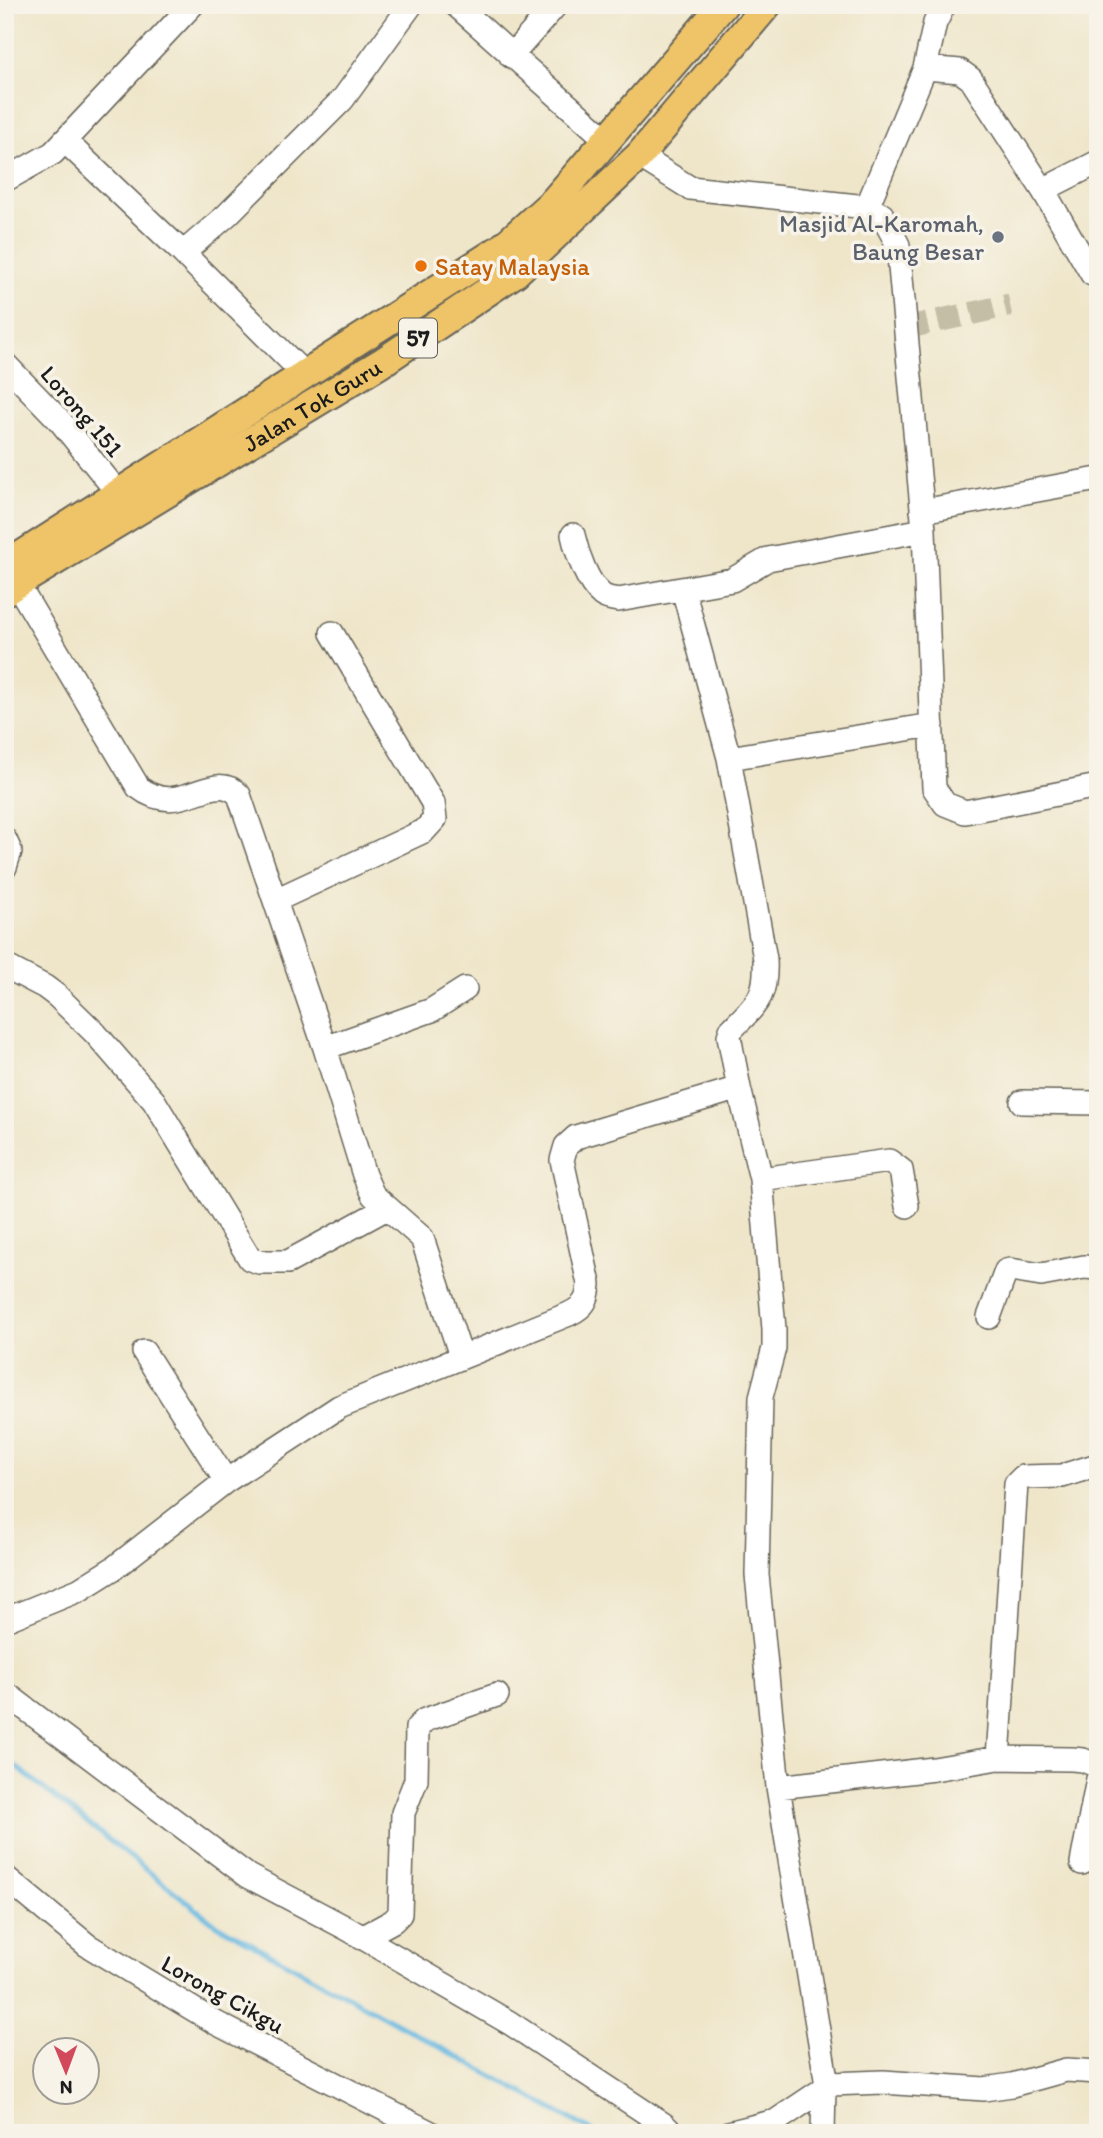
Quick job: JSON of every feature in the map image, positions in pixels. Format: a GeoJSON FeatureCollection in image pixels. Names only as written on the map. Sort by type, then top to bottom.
{"type":"FeatureCollection","features":[{"type":"Feature","properties":{"kind":"main road","name":"Jalan Tok Guru"},"geometry":{"type":"LineString","coordinates":[[9,580],[118,493],[502,248],[555,200],[723,5]]}},
{"type":"Feature","properties":{"kind":"main road","name":"Jalan Tok Guru"},"geometry":{"type":"LineString","coordinates":[[9,580],[381,363],[515,273],[639,156],[766,5]]}},
{"type":"Feature","properties":{"kind":"street"},"geometry":{"type":"LineString","coordinates":[[5,180],[53,153],[192,5]]}},
{"type":"Feature","properties":{"kind":"street"},"geometry":{"type":"LineString","coordinates":[[183,253],[228,215],[343,99],[411,5]]}},
{"type":"Feature","properties":{"kind":"street"},"geometry":{"type":"LineString","coordinates":[[456,5],[607,140]]}},
{"type":"Feature","properties":{"kind":"street"},"geometry":{"type":"LineString","coordinates":[[511,56],[556,5]]}},
{"type":"Feature","properties":{"kind":"street"},"geometry":{"type":"LineString","coordinates":[[867,207],[925,68],[935,23],[944,5]]}},
{"type":"Feature","properties":{"kind":"street"},"geometry":{"type":"LineString","coordinates":[[925,68],[966,73],[987,101],[1043,190],[1092,274],[1098,274]]}},
{"type":"Feature","properties":{"kind":"street"},"geometry":{"type":"LineString","coordinates":[[65,141],[183,253],[304,374]]}},
{"type":"Feature","properties":{"kind":"street"},"geometry":{"type":"LineString","coordinates":[[639,156],[690,188],[867,207],[882,215],[898,245],[923,521],[934,788],[945,804],[965,811],[1098,786]]}},
{"type":"Feature","properties":{"kind":"street"},"geometry":{"type":"LineString","coordinates":[[1043,190],[1098,162]]}},
{"type":"Feature","properties":{"kind":"street","name":"Lorong 151"},"geometry":{"type":"LineString","coordinates":[[5,364],[61,422],[118,493]]}},
{"type":"Feature","properties":{"kind":"street"},"geometry":{"type":"LineString","coordinates":[[573,535],[578,557],[599,593],[618,600],[732,580],[768,559],[1098,480]]}},
{"type":"Feature","properties":{"kind":"street"},"geometry":{"type":"LineString","coordinates":[[9,580],[138,787],[146,793],[167,800],[224,786],[232,788],[239,795],[325,1048],[364,1175],[373,1195],[422,1238],[461,1356]]}},
{"type":"Feature","properties":{"kind":"street"},"geometry":{"type":"LineString","coordinates":[[683,589],[729,758],[765,959],[766,981],[763,993],[731,1030],[729,1036],[738,1088],[761,1179],[774,1329],[774,1348],[761,1396],[757,1575],[778,1787],[826,2086],[823,2133]]}},
{"type":"Feature","properties":{"kind":"street"},"geometry":{"type":"LineString","coordinates":[[276,900],[424,831],[435,819],[433,803],[332,633]]}},
{"type":"Feature","properties":{"kind":"street"},"geometry":{"type":"LineString","coordinates":[[729,758],[932,725]]}},
{"type":"Feature","properties":{"kind":"street"},"geometry":{"type":"LineString","coordinates":[[5,841],[10,851],[5,867]]}},
{"type":"Feature","properties":{"kind":"street"},"geometry":{"type":"LineString","coordinates":[[5,966],[57,996],[95,1033],[154,1101],[250,1259],[259,1262],[288,1262],[387,1208]]}},
{"type":"Feature","properties":{"kind":"street"},"geometry":{"type":"LineString","coordinates":[[325,1048],[432,1010],[465,989]]}},
{"type":"Feature","properties":{"kind":"street"},"geometry":{"type":"LineString","coordinates":[[5,1620],[79,1590],[114,1568],[226,1481],[339,1407],[581,1307],[586,1301],[589,1284],[562,1160],[566,1146],[576,1137],[738,1088]]}},
{"type":"Feature","properties":{"kind":"street"},"geometry":{"type":"LineString","coordinates":[[1022,1102],[1098,1103]]}},
{"type":"Feature","properties":{"kind":"street"},"geometry":{"type":"LineString","coordinates":[[761,1179],[889,1161],[901,1170],[907,1206]]}},
{"type":"Feature","properties":{"kind":"street"},"geometry":{"type":"LineString","coordinates":[[989,1317],[1006,1271],[1041,1275],[1084,1267],[1098,1268]]}},
{"type":"Feature","properties":{"kind":"street"},"geometry":{"type":"LineString","coordinates":[[144,1352],[226,1481]]}},
{"type":"Feature","properties":{"kind":"street"},"geometry":{"type":"LineString","coordinates":[[998,1758],[1016,1484],[1023,1477],[1062,1476],[1098,1465]]}},
{"type":"Feature","properties":{"kind":"street"},"geometry":{"type":"LineString","coordinates":[[5,1693],[248,1876],[510,2023],[663,2123],[672,2133]]}},
{"type":"Feature","properties":{"kind":"street"},"geometry":{"type":"LineString","coordinates":[[362,1938],[393,1921],[400,1914],[403,1814],[416,1780],[417,1728],[425,1720],[497,1695]]}},
{"type":"Feature","properties":{"kind":"street"},"geometry":{"type":"LineString","coordinates":[[778,1787],[934,1769],[998,1758],[1072,1759],[1098,1766]]}},
{"type":"Feature","properties":{"kind":"street"},"geometry":{"type":"LineString","coordinates":[[1082,1863],[1098,1779]]}},
{"type":"Feature","properties":{"kind":"street","name":"Lorong Cikgu"},"geometry":{"type":"LineString","coordinates":[[5,1877],[87,1945],[216,2023],[431,2133]]}},
{"type":"Feature","properties":{"kind":"street"},"geometry":{"type":"LineString","coordinates":[[728,2133],[776,2121],[826,2086],[883,2082],[984,2089],[1012,2085],[1066,2070],[1098,2072]]}},
{"type":"Feature","properties":{"kind":"waterway"},"geometry":{"type":"LineString","coordinates":[[5,1758],[214,1923],[596,2133]]}},
{"type":"Feature","properties":{"kind":"tunnel"},"geometry":{"type":"LineString","coordinates":[[905,328],[1010,305]]}},
{"type":"Feature","properties":{"kind":"place","name":"Masjid Al-Karomah, Baung Besar"},"geometry":{"type":"Point","coordinates":[998,237]}},
{"type":"Feature","properties":{"kind":"place","name":"Satay Malaysia"},"geometry":{"type":"Point","coordinates":[421,266]}}]}
